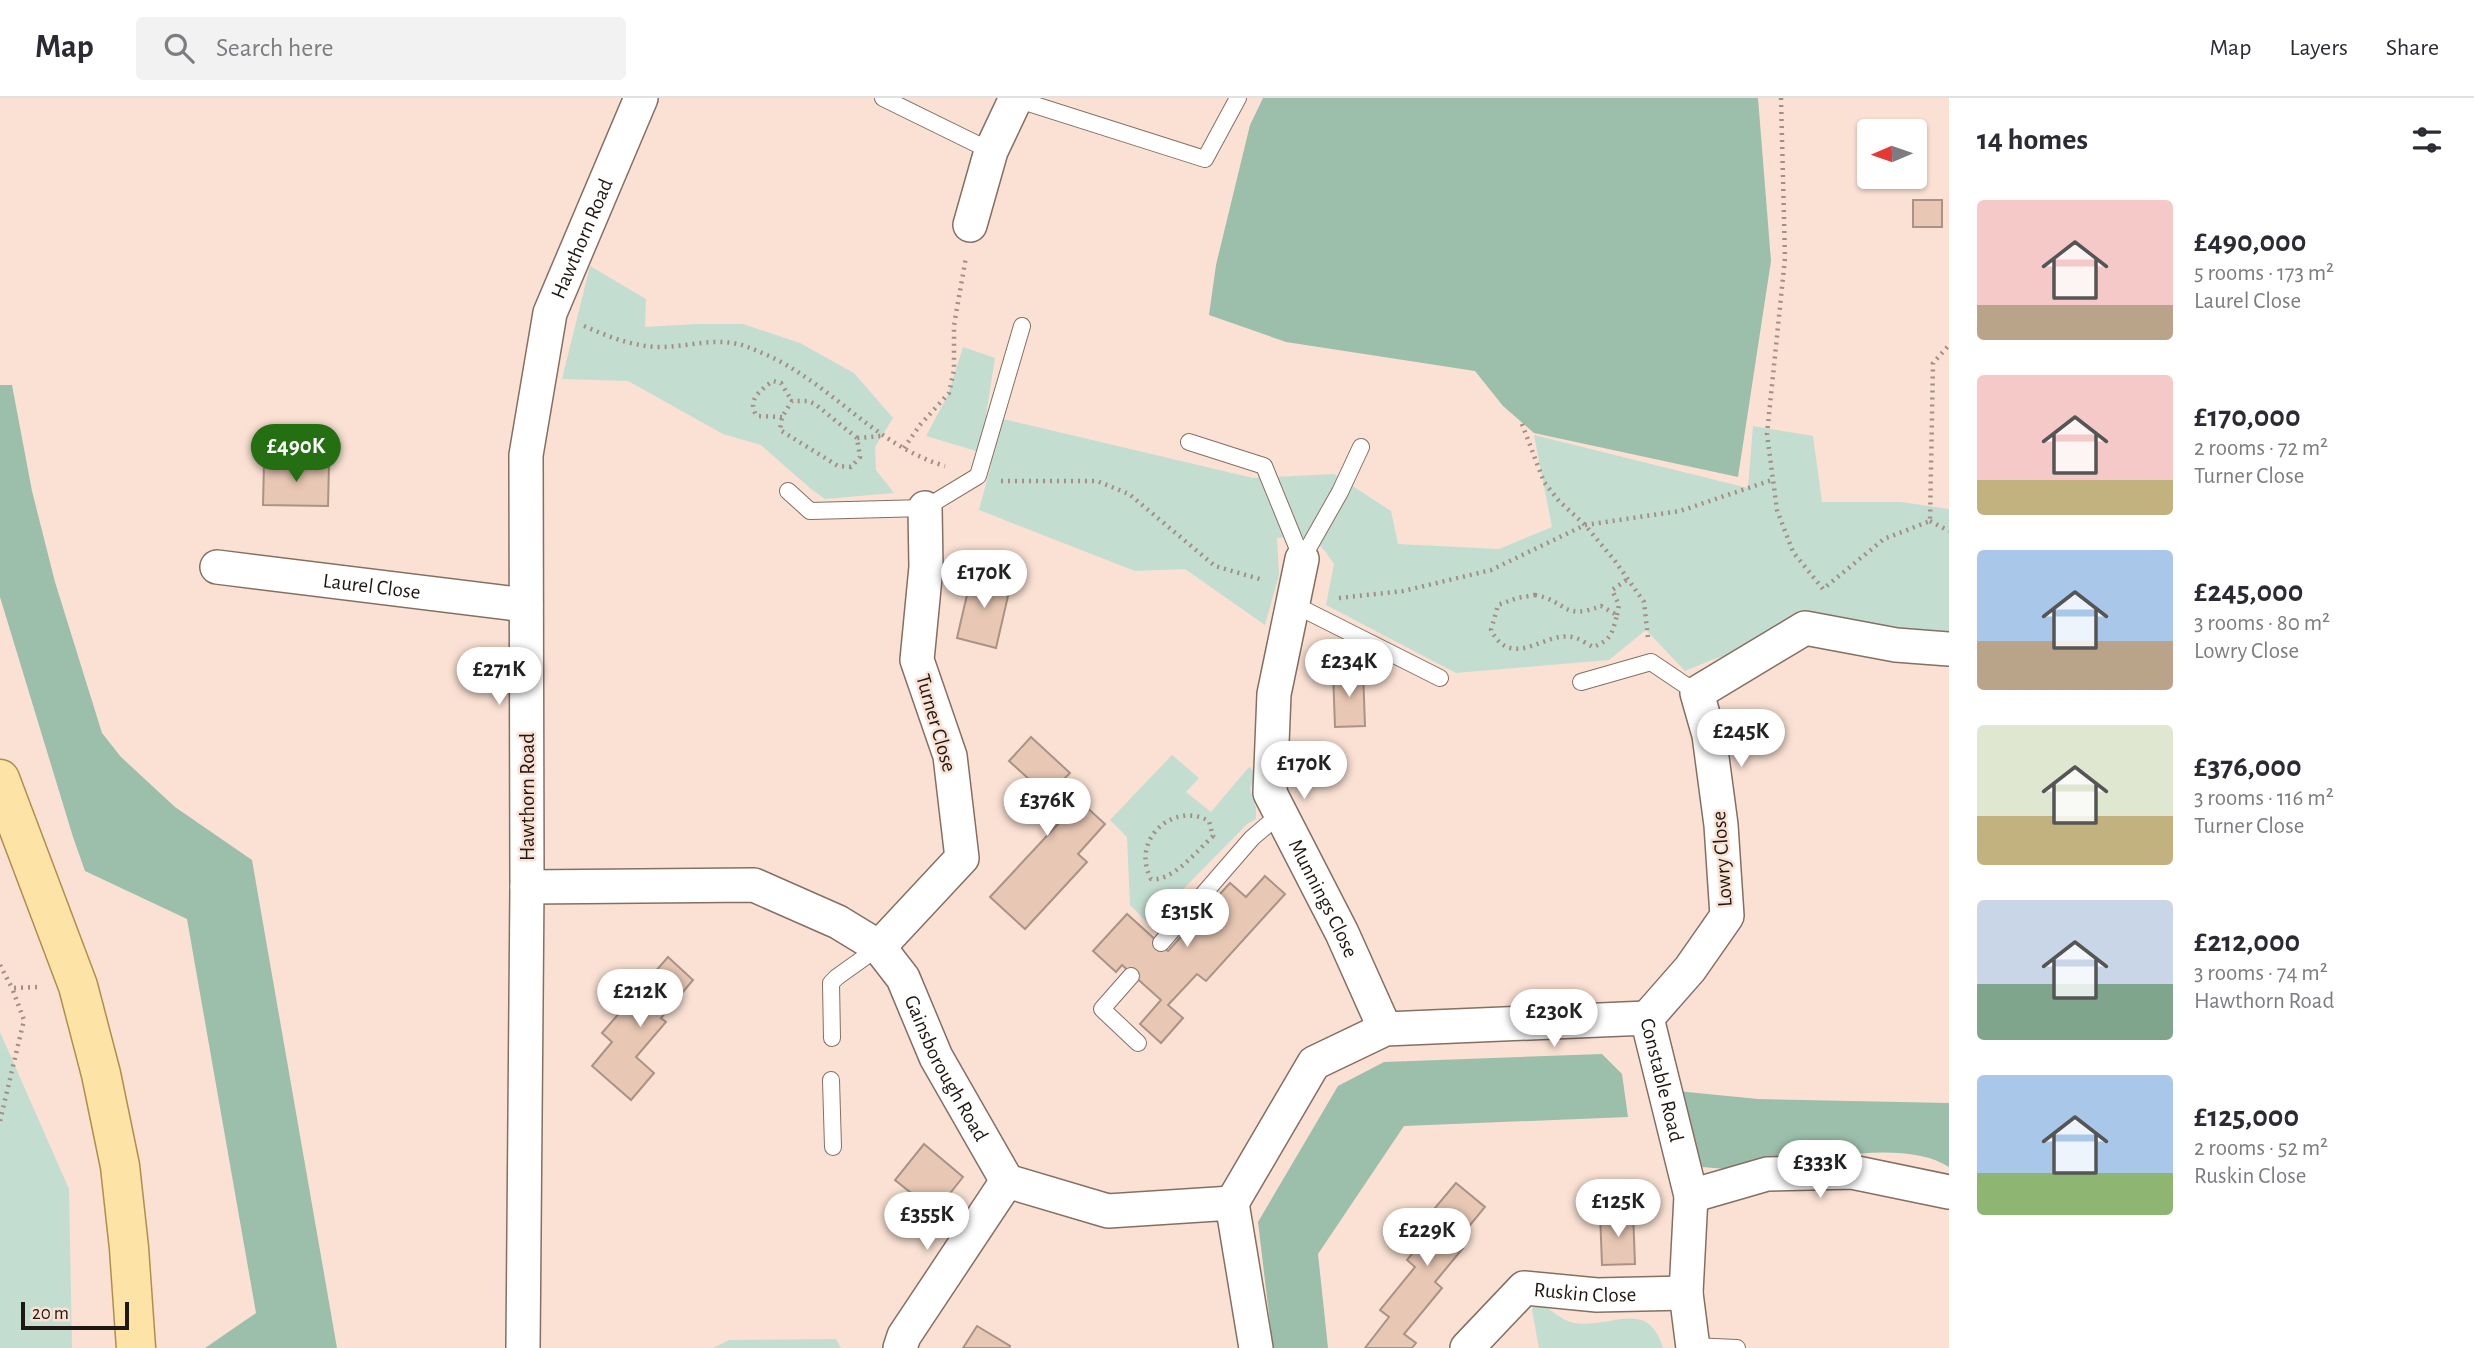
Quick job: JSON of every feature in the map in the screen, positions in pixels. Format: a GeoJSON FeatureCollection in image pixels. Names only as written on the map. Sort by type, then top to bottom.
{"type":"FeatureCollection","features":[{"type":"Feature","properties":{"kind":"main road"},"geometry":{"type":"LineString","coordinates":[[0,779],[78,986],[101,1074],[120,1166],[130,1248],[136,1348]]}},
{"type":"Feature","properties":{"kind":"street","name":"Hawthorn Road"},"geometry":{"type":"LineString","coordinates":[[523,1348],[527,887],[526,455],[550,313],[641,98]]}},
{"type":"Feature","properties":{"kind":"street"},"geometry":{"type":"LineString","coordinates":[[970,225],[991,151],[1016,98]]}},
{"type":"Feature","properties":{"kind":"street","name":"Turner Close"},"geometry":{"type":"LineString","coordinates":[[879,947],[962,859],[950,755],[917,660],[926,567],[925,508]]}},
{"type":"Feature","properties":{"kind":"street","name":"Laurel Close"},"geometry":{"type":"LineString","coordinates":[[217,567],[526,605]]}},
{"type":"Feature","properties":{"kind":"street","name":"Munnings Close"},"geometry":{"type":"LineString","coordinates":[[1297,584],[1274,694],[1270,793],[1342,933],[1385,1029]]}},
{"type":"Feature","properties":{"kind":"street"},"geometry":{"type":"LineString","coordinates":[[1697,693],[1805,628],[1896,645],[1949,649]]}},
{"type":"Feature","properties":{"kind":"street","name":"Lowry Close"},"geometry":{"type":"LineString","coordinates":[[1647,1018],[1690,969],[1727,916],[1719,812],[1709,735],[1697,693]]}},
{"type":"Feature","properties":{"kind":"street","name":"Gainsborough Road"},"geometry":{"type":"LineString","coordinates":[[527,887],[754,885],[838,922],[879,947],[903,978],[936,1057],[1007,1181]]}},
{"type":"Feature","properties":{"kind":"street","name":"Constable Road"},"geometry":{"type":"LineString","coordinates":[[1231,1203],[1314,1063],[1385,1029],[1647,1018],[1691,1196],[1686,1293],[1693,1347]]}},
{"type":"Feature","properties":{"kind":"street"},"geometry":{"type":"LineString","coordinates":[[1691,1196],[1767,1174],[1852,1172],[1949,1192]]}},
{"type":"Feature","properties":{"kind":"street"},"geometry":{"type":"LineString","coordinates":[[900,1348],[904,1336],[1007,1181],[1108,1211],[1231,1203],[1256,1348]]}},
{"type":"Feature","properties":{"kind":"street","name":"Ruskin Close"},"geometry":{"type":"LineString","coordinates":[[1467,1348],[1524,1288],[1597,1295],[1686,1293]]}},
{"type":"Feature","properties":{"kind":"lane"},"geometry":{"type":"LineString","coordinates":[[883,98],[991,151]]}},
{"type":"Feature","properties":{"kind":"lane"},"geometry":{"type":"LineString","coordinates":[[1016,98],[1205,159],[1238,98]]}},
{"type":"Feature","properties":{"kind":"lane"},"geometry":{"type":"LineString","coordinates":[[788,491],[810,511],[925,508],[978,475],[1022,326]]}},
{"type":"Feature","properties":{"kind":"lane"},"geometry":{"type":"LineString","coordinates":[[1189,442],[1264,466],[1297,584],[1440,678]]}},
{"type":"Feature","properties":{"kind":"lane"},"geometry":{"type":"LineString","coordinates":[[1297,584],[1361,447]]}},
{"type":"Feature","properties":{"kind":"lane"},"geometry":{"type":"LineString","coordinates":[[1581,682],[1651,662],[1697,693]]}},
{"type":"Feature","properties":{"kind":"lane"},"geometry":{"type":"LineString","coordinates":[[1161,943],[1236,856],[1280,814]]}},
{"type":"Feature","properties":{"kind":"lane"},"geometry":{"type":"LineString","coordinates":[[832,1038],[831,983],[879,947]]}},
{"type":"Feature","properties":{"kind":"lane"},"geometry":{"type":"LineString","coordinates":[[1131,976],[1102,1009],[1138,1043]]}},
{"type":"Feature","properties":{"kind":"lane"},"geometry":{"type":"LineString","coordinates":[[831,1080],[833,1147]]}},
{"type":"Feature","properties":{"kind":"lane"},"geometry":{"type":"LineString","coordinates":[[1693,1347],[1737,1348]]}},
{"type":"Feature","properties":{"kind":"path"},"geometry":{"type":"LineString","coordinates":[[1782,98],[1785,258],[1767,434],[1777,510],[1793,552],[1823,589],[1884,539],[1930,521],[1949,531]]}},
{"type":"Feature","properties":{"kind":"path"},"geometry":{"type":"LineString","coordinates":[[904,448],[920,425],[949,393],[954,370],[954,325],[970,225]]}},
{"type":"Feature","properties":{"kind":"path"},"geometry":{"type":"LineString","coordinates":[[550,313],[623,342],[656,347],[705,341],[743,345],[793,368],[882,436],[931,462],[997,481],[1097,481],[1129,494],[1215,566],[1297,584],[1337,598],[1403,591],[1491,570],[1585,525],[1680,511],[1772,480]]}},
{"type":"Feature","properties":{"kind":"path"},"geometry":{"type":"LineString","coordinates":[[1930,521],[1933,362],[1949,345]]}},
{"type":"Feature","properties":{"kind":"path"},"geometry":{"type":"LineString","coordinates":[[782,417],[757,416],[752,402],[760,389],[773,381],[781,383],[792,401]]}},
{"type":"Feature","properties":{"kind":"path"},"geometry":{"type":"LineString","coordinates":[[792,401],[815,404],[857,438],[860,457],[851,467],[838,466],[780,430],[782,417],[792,401]]}},
{"type":"Feature","properties":{"kind":"path"},"geometry":{"type":"LineString","coordinates":[[1522,424],[1544,482],[1559,501],[1585,525],[1644,602],[1651,662]]}},
{"type":"Feature","properties":{"kind":"path"},"geometry":{"type":"LineString","coordinates":[[857,438],[882,436]]}},
{"type":"Feature","properties":{"kind":"path"},"geometry":{"type":"LineString","coordinates":[[1617,615],[1601,606],[1589,611],[1570,612],[1547,597],[1535,595],[1498,605],[1491,630],[1495,639],[1504,646],[1531,648],[1546,640],[1572,637],[1593,648],[1607,642],[1617,615],[1619,605],[1612,590],[1628,579]]}},
{"type":"Feature","properties":{"kind":"path"},"geometry":{"type":"LineString","coordinates":[[1213,836],[1171,876],[1160,880],[1151,879],[1144,857],[1147,842],[1156,830],[1175,817],[1198,814],[1209,821],[1213,836],[1236,856]]}},
{"type":"Feature","properties":{"kind":"path"},"geometry":{"type":"LineString","coordinates":[[0,1121],[24,1020],[12,988]]}},
{"type":"Feature","properties":{"kind":"green space"},"geometry":{"type":"Polygon","coordinates":[[[1263,98],[1758,98],[1771,261],[1738,477],[1534,433],[1503,406],[1475,371],[1286,342],[1209,315],[1216,265],[1250,125],[1263,98]]]}},
{"type":"Feature","properties":{"kind":"green space"},"geometry":{"type":"Polygon","coordinates":[[[590,266],[646,299],[645,327],[743,324],[800,343],[854,373],[893,418],[875,447],[876,470],[894,493],[825,499],[761,445],[723,434],[628,381],[562,379],[590,266]]]}},
{"type":"Feature","properties":{"kind":"green space"},"geometry":{"type":"Polygon","coordinates":[[[963,347],[995,358],[986,415],[1253,478],[1334,474],[1391,511],[1398,544],[1499,549],[1552,527],[1534,435],[1748,488],[1753,426],[1813,436],[1822,502],[1901,502],[1949,509],[1949,637],[1788,638],[1714,659],[1685,671],[1646,630],[1609,660],[1456,673],[1326,605],[1334,564],[1317,543],[1298,537],[1277,538],[1279,575],[1265,625],[1185,569],[1135,571],[979,510],[991,465],[976,451],[926,436],[948,395],[963,347]]]}},
{"type":"Feature","properties":{"kind":"green space"},"geometry":{"type":"Polygon","coordinates":[[[0,385],[12,385],[32,491],[55,582],[102,733],[121,757],[175,807],[252,860],[337,1348],[205,1348],[256,1313],[187,919],[85,871],[73,837],[0,597],[0,385]]]}},
{"type":"Feature","properties":{"kind":"green space"},"geometry":{"type":"Polygon","coordinates":[[[1172,755],[1199,778],[1186,792],[1211,812],[1249,767],[1258,774],[1250,788],[1256,819],[1247,824],[1149,924],[1130,905],[1127,837],[1110,820],[1172,755]]]}},
{"type":"Feature","properties":{"kind":"green space"},"geometry":{"type":"Polygon","coordinates":[[[0,1032],[69,1189],[72,1348],[0,1348],[0,1032]]]}},
{"type":"Feature","properties":{"kind":"green space"},"geometry":{"type":"Polygon","coordinates":[[[1602,1054],[1622,1074],[1628,1117],[1404,1126],[1318,1254],[1328,1348],[1273,1348],[1258,1222],[1338,1086],[1384,1062],[1602,1054]]]}},
{"type":"Feature","properties":{"kind":"green space"},"geometry":{"type":"Polygon","coordinates":[[[1677,1091],[1758,1099],[1949,1103],[1949,1167],[1928,1158],[1878,1153],[1850,1154],[1746,1169],[1702,1167],[1692,1157],[1677,1091]]]}},
{"type":"Feature","properties":{"kind":"green space"},"geometry":{"type":"Polygon","coordinates":[[[1535,1303],[1574,1323],[1638,1319],[1648,1323],[1663,1348],[1539,1348],[1532,1310],[1535,1303]]]}},
{"type":"Feature","properties":{"kind":"green space"},"geometry":{"type":"Polygon","coordinates":[[[836,1339],[841,1348],[713,1348],[729,1340],[836,1339]]]}},
{"type":"Feature","properties":{"kind":"building"},"geometry":{"type":"Polygon","coordinates":[[[1913,200],[1942,200],[1942,227],[1913,227],[1913,200]]]}},
{"type":"Feature","properties":{"kind":"building"},"geometry":{"type":"Polygon","coordinates":[[[264,462],[329,464],[328,506],[263,505],[264,462]]]}},
{"type":"Feature","properties":{"kind":"building"},"geometry":{"type":"Polygon","coordinates":[[[972,573],[1011,583],[996,648],[957,638],[972,573]]]}},
{"type":"Feature","properties":{"kind":"building"},"geometry":{"type":"Polygon","coordinates":[[[1363,671],[1365,726],[1335,727],[1333,672],[1363,671]]]}},
{"type":"Feature","properties":{"kind":"building"},"geometry":{"type":"Polygon","coordinates":[[[1031,737],[1070,773],[1060,783],[1105,824],[1078,854],[1087,862],[1025,929],[990,897],[1058,824],[1021,790],[1030,780],[1009,761],[1031,737]]]}},
{"type":"Feature","properties":{"kind":"building"},"geometry":{"type":"Polygon","coordinates":[[[1265,876],[1285,894],[1206,981],[1197,974],[1168,1005],[1183,1018],[1161,1043],[1140,1024],[1161,1000],[1122,965],[1116,972],[1093,951],[1127,914],[1168,951],[1230,883],[1246,897],[1265,876]]]}},
{"type":"Feature","properties":{"kind":"building"},"geometry":{"type":"Polygon","coordinates":[[[668,957],[693,980],[661,1018],[666,1022],[636,1057],[654,1073],[631,1100],[592,1066],[612,1042],[602,1033],[668,957]]]}},
{"type":"Feature","properties":{"kind":"building"},"geometry":{"type":"Polygon","coordinates":[[[924,1144],[963,1177],[935,1212],[895,1180],[924,1144]]]}},
{"type":"Feature","properties":{"kind":"building"},"geometry":{"type":"Polygon","coordinates":[[[1456,1183],[1485,1207],[1456,1242],[1463,1248],[1435,1282],[1442,1288],[1404,1334],[1416,1343],[1412,1348],[1365,1348],[1389,1317],[1380,1310],[1415,1267],[1407,1260],[1438,1222],[1429,1215],[1456,1183]]]}},
{"type":"Feature","properties":{"kind":"building"},"geometry":{"type":"Polygon","coordinates":[[[1633,1212],[1635,1264],[1602,1265],[1600,1213],[1633,1212]]]}},
{"type":"Feature","properties":{"kind":"building"},"geometry":{"type":"Polygon","coordinates":[[[977,1326],[1010,1346],[1009,1348],[963,1348],[977,1326]]]}}]}
